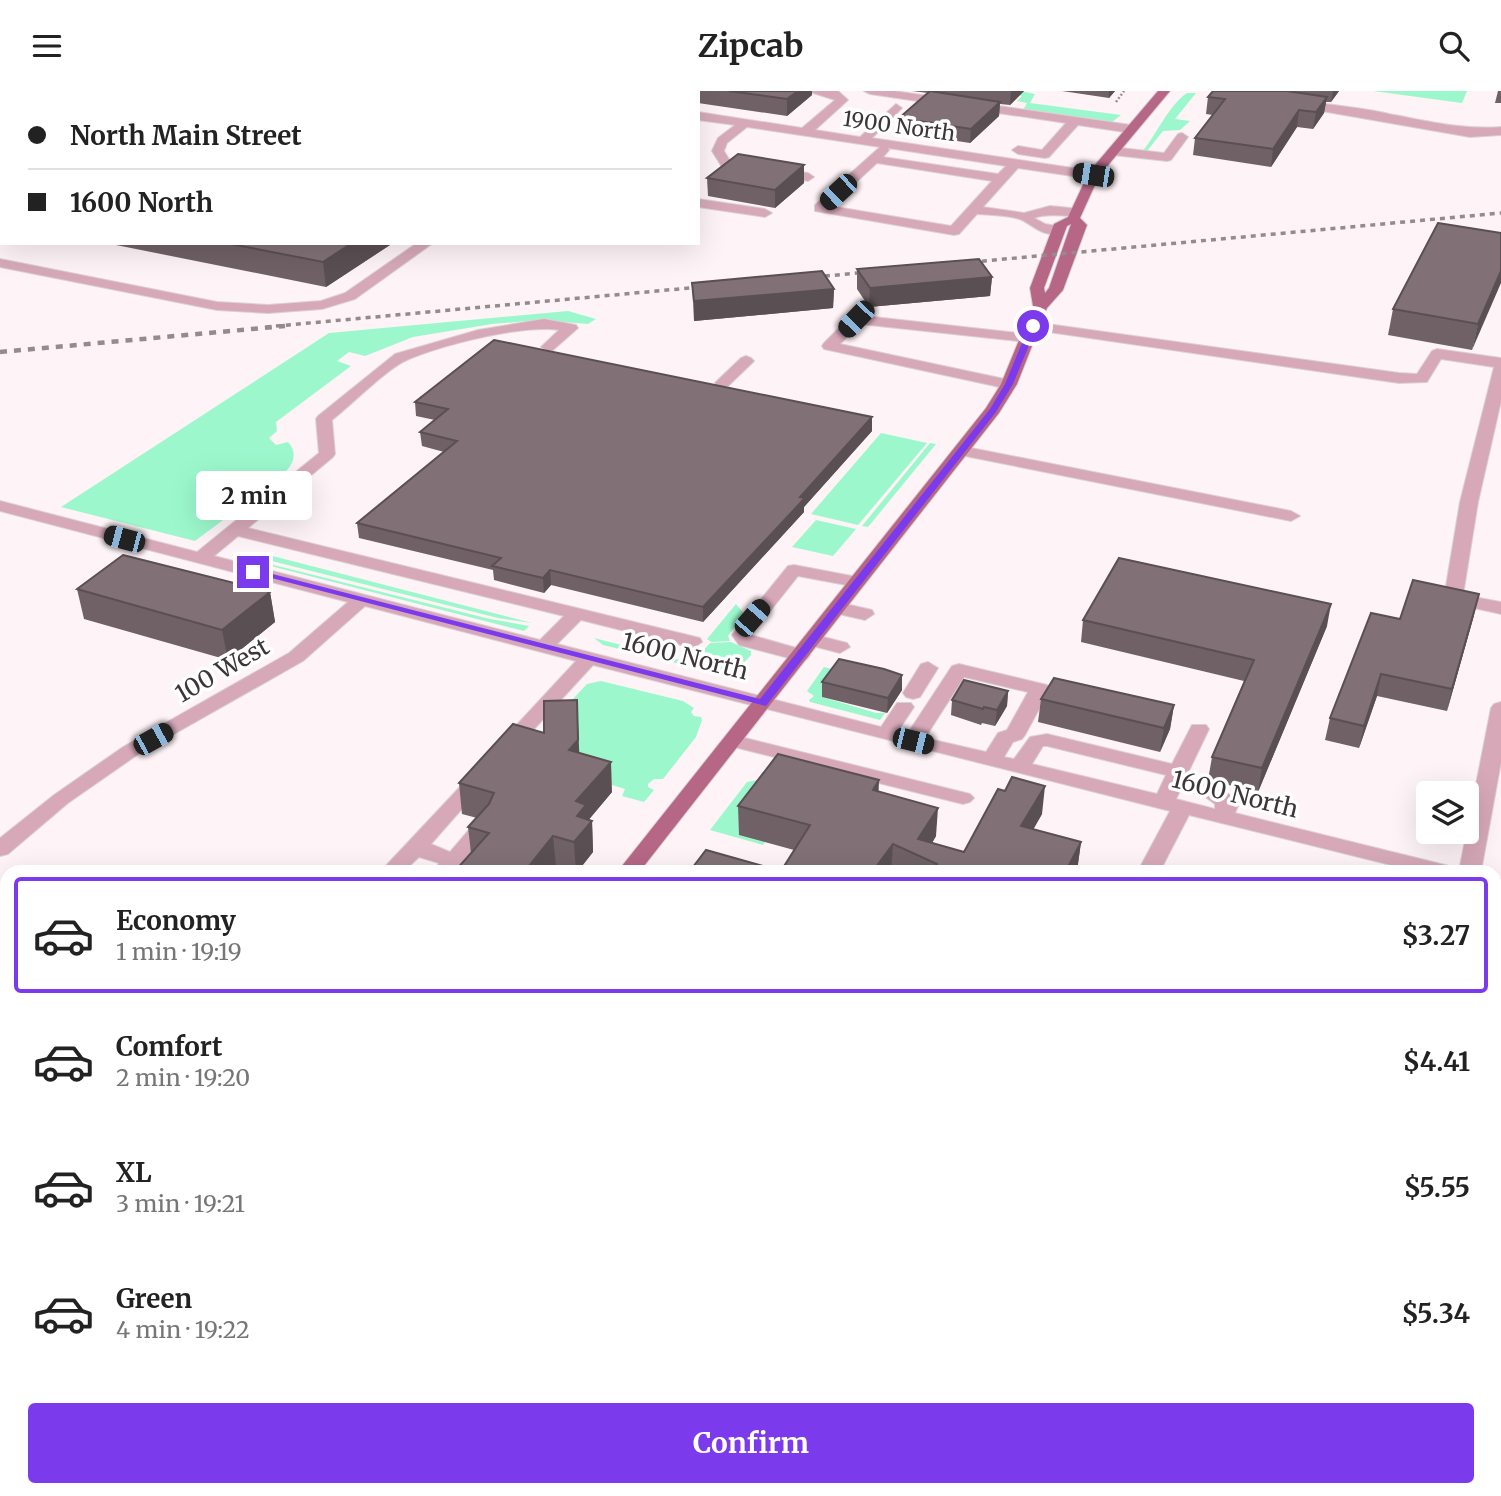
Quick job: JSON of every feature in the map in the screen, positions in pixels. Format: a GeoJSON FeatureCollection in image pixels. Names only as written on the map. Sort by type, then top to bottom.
{"type":"FeatureCollection","features":[{"type":"Feature","properties":{"kind":"main road"},"geometry":{"type":"LineString","coordinates":[[1040,306],[1037,288],[1061,224],[1074,216],[1093,175],[1164,91]]}},
{"type":"Feature","properties":{"kind":"main road"},"geometry":{"type":"LineString","coordinates":[[634,865],[961,451],[1009,384],[1040,306],[1056,290],[1080,225],[1074,216]]}},
{"type":"Feature","properties":{"kind":"street"},"geometry":{"type":"LineString","coordinates":[[805,132],[842,100],[836,94],[813,91]]}},
{"type":"Feature","properties":{"kind":"street"},"geometry":{"type":"LineString","coordinates":[[870,91],[1131,129]]}},
{"type":"Feature","properties":{"kind":"street"},"geometry":{"type":"LineString","coordinates":[[1285,102],[1388,117],[1416,125],[1470,133],[1501,131]]}},
{"type":"Feature","properties":{"kind":"street"},"geometry":{"type":"LineString","coordinates":[[864,141],[896,108]]}},
{"type":"Feature","properties":{"kind":"street","name":"1900 North"},"geometry":{"type":"LineString","coordinates":[[700,116],[722,116],[745,123],[1093,175]]}},
{"type":"Feature","properties":{"kind":"street"},"geometry":{"type":"LineString","coordinates":[[980,119],[1065,131]]}},
{"type":"Feature","properties":{"kind":"street"},"geometry":{"type":"LineString","coordinates":[[1006,148],[1045,154],[1074,121]]}},
{"type":"Feature","properties":{"kind":"street"},"geometry":{"type":"LineString","coordinates":[[745,123],[722,141],[718,151],[723,170],[808,177]]}},
{"type":"Feature","properties":{"kind":"street"},"geometry":{"type":"LineString","coordinates":[[1113,151],[1167,157],[1182,137]]}},
{"type":"Feature","properties":{"kind":"street"},"geometry":{"type":"LineString","coordinates":[[954,154],[967,142]]}},
{"type":"Feature","properties":{"kind":"street"},"geometry":{"type":"LineString","coordinates":[[890,144],[820,208],[954,230],[1015,163]]}},
{"type":"Feature","properties":{"kind":"street"},"geometry":{"type":"LineString","coordinates":[[874,159],[1001,178]]}},
{"type":"Feature","properties":{"kind":"street"},"geometry":{"type":"LineString","coordinates":[[700,203],[765,213]]}},
{"type":"Feature","properties":{"kind":"street"},"geometry":{"type":"LineString","coordinates":[[973,209],[1026,217],[1034,212],[1052,209],[1074,216]]}},
{"type":"Feature","properties":{"kind":"street"},"geometry":{"type":"LineString","coordinates":[[1026,217],[1030,223],[1042,229],[1058,230]]}},
{"type":"Feature","properties":{"kind":"street"},"geometry":{"type":"LineString","coordinates":[[0,263],[216,306],[268,309],[322,305],[350,296],[423,245]]}},
{"type":"Feature","properties":{"kind":"street"},"geometry":{"type":"LineString","coordinates":[[1009,384],[829,347],[856,319],[1030,332],[1399,378],[1422,379],[1437,354],[1501,365],[1469,502],[1453,598],[1501,608]]}},
{"type":"Feature","properties":{"kind":"street"},"geometry":{"type":"LineString","coordinates":[[199,559],[327,454],[324,419],[400,357],[478,334],[544,323],[571,328],[548,348]]}},
{"type":"Feature","properties":{"kind":"street"},"geometry":{"type":"LineString","coordinates":[[723,383],[746,361]]}},
{"type":"Feature","properties":{"kind":"street"},"geometry":{"type":"LineString","coordinates":[[961,451],[1291,516]]}},
{"type":"Feature","properties":{"kind":"street","name":"1600 North"},"geometry":{"type":"LineString","coordinates":[[0,506],[762,703],[1416,865]]}},
{"type":"Feature","properties":{"kind":"street"},"geometry":{"type":"LineString","coordinates":[[0,525],[21,511]]}},
{"type":"Feature","properties":{"kind":"street"},"geometry":{"type":"LineString","coordinates":[[235,530],[693,642]]}},
{"type":"Feature","properties":{"kind":"street"},"geometry":{"type":"LineString","coordinates":[[840,647],[806,648],[746,641],[741,635],[752,618],[794,570],[857,582]]}},
{"type":"Feature","properties":{"kind":"street","name":"100 West"},"geometry":{"type":"LineString","coordinates":[[0,849],[61,799],[130,751],[296,657],[361,600]]}},
{"type":"Feature","properties":{"kind":"street"},"geometry":{"type":"LineString","coordinates":[[837,608],[865,614]]}},
{"type":"Feature","properties":{"kind":"street"},"geometry":{"type":"LineString","coordinates":[[545,646],[577,614]]}},
{"type":"Feature","properties":{"kind":"street"},"geometry":{"type":"LineString","coordinates":[[398,865],[589,658]]}},
{"type":"Feature","properties":{"kind":"street"},"geometry":{"type":"LineString","coordinates":[[886,734],[928,668]]}},
{"type":"Feature","properties":{"kind":"street"},"geometry":{"type":"LineString","coordinates":[[913,741],[959,670],[1040,689],[1015,735],[1005,737],[992,760]]}},
{"type":"Feature","properties":{"kind":"street"},"geometry":{"type":"LineString","coordinates":[[1471,865],[1501,708]]}},
{"type":"Feature","properties":{"kind":"street"},"geometry":{"type":"LineString","coordinates":[[1151,865],[1173,806],[1177,776],[1199,729]]}},
{"type":"Feature","properties":{"kind":"street"},"geometry":{"type":"LineString","coordinates":[[1020,767],[1037,741],[1047,740],[1177,776],[1215,791],[1227,806],[1222,818]]}},
{"type":"Feature","properties":{"kind":"street"},"geometry":{"type":"LineString","coordinates":[[733,741],[962,798]]}},
{"type":"Feature","properties":{"kind":"street"},"geometry":{"type":"LineString","coordinates":[[450,865],[482,829]]}},
{"type":"Feature","properties":{"kind":"street"},"geometry":{"type":"LineString","coordinates":[[418,845],[447,865]]}},
{"type":"Feature","properties":{"kind":"path"},"geometry":{"type":"LineString","coordinates":[[1116,102],[1124,91]]}},
{"type":"Feature","properties":{"kind":"green space"},"geometry":{"type":"Polygon","coordinates":[[[1020,91],[1035,94],[1030,103],[1121,115],[1112,122],[1023,110],[1027,103],[1017,101],[1022,96],[1018,95],[1020,91]]]}},
{"type":"Feature","properties":{"kind":"green space"},"geometry":{"type":"Polygon","coordinates":[[[1373,91],[1467,91],[1462,103],[1373,91]]]}},
{"type":"Feature","properties":{"kind":"green space"},"geometry":{"type":"Polygon","coordinates":[[[1187,93],[1196,93],[1175,119],[1190,121],[1180,130],[1163,131],[1147,151],[1142,152],[1168,113],[1187,93]]]}},
{"type":"Feature","properties":{"kind":"green space"},"geometry":{"type":"Polygon","coordinates":[[[568,311],[596,319],[588,324],[539,320],[492,324],[413,337],[365,356],[349,352],[337,361],[351,366],[276,422],[277,431],[269,438],[276,445],[288,442],[292,447],[294,456],[287,470],[195,541],[61,507],[329,333],[568,311]]]}},
{"type":"Feature","properties":{"kind":"green space"},"geometry":{"type":"Polygon","coordinates":[[[881,433],[927,443],[858,525],[811,514],[881,433]]]}},
{"type":"Feature","properties":{"kind":"green space"},"geometry":{"type":"Polygon","coordinates":[[[930,443],[936,444],[868,527],[862,526],[930,443]]]}},
{"type":"Feature","properties":{"kind":"green space"},"geometry":{"type":"Polygon","coordinates":[[[816,520],[856,529],[833,556],[792,547],[816,520]]]}},
{"type":"Feature","properties":{"kind":"green space"},"geometry":{"type":"Polygon","coordinates":[[[261,553],[532,623],[498,618],[248,555],[261,553]]]}},
{"type":"Feature","properties":{"kind":"green space"},"geometry":{"type":"Polygon","coordinates":[[[239,558],[490,619],[529,626],[524,631],[239,558]]]}},
{"type":"Feature","properties":{"kind":"green space"},"geometry":{"type":"Polygon","coordinates":[[[736,604],[744,614],[728,636],[730,641],[711,642],[707,639],[736,604]]]}},
{"type":"Feature","properties":{"kind":"green space"},"geometry":{"type":"Polygon","coordinates":[[[594,638],[684,661],[692,651],[703,651],[710,643],[731,642],[751,651],[751,655],[732,669],[709,670],[692,667],[696,662],[689,660],[685,665],[603,645],[594,638]]]}},
{"type":"Feature","properties":{"kind":"green space"},"geometry":{"type":"Polygon","coordinates":[[[824,667],[869,678],[822,697],[876,713],[885,713],[880,720],[810,702],[814,696],[807,691],[824,667]]]}},
{"type":"Feature","properties":{"kind":"green space"},"geometry":{"type":"Polygon","coordinates":[[[601,681],[683,701],[694,708],[691,712],[694,716],[701,717],[696,737],[663,779],[654,779],[648,784],[648,787],[654,790],[644,802],[622,796],[625,789],[612,785],[542,732],[587,684],[601,681]]]}},
{"type":"Feature","properties":{"kind":"green space"},"geometry":{"type":"Polygon","coordinates":[[[758,780],[765,842],[763,845],[710,830],[747,782],[758,780]]]}},
{"type":"Feature","properties":{"kind":"building"},"geometry":{"type":"Polygon","coordinates":[[[729,91],[798,91],[787,99],[729,91]]]}},
{"type":"Feature","properties":{"kind":"building"},"geometry":{"type":"Polygon","coordinates":[[[930,91],[1000,102],[971,129],[899,118],[930,91]]]}},
{"type":"Feature","properties":{"kind":"building"},"geometry":{"type":"Polygon","coordinates":[[[1213,91],[1287,91],[1327,97],[1316,112],[1299,110],[1273,149],[1195,138],[1225,99],[1208,97],[1213,91]]]}},
{"type":"Feature","properties":{"kind":"building"},"geometry":{"type":"Polygon","coordinates":[[[738,154],[804,165],[775,190],[707,178],[738,154]]]}},
{"type":"Feature","properties":{"kind":"building"},"geometry":{"type":"Polygon","coordinates":[[[1438,223],[1501,233],[1501,271],[1478,324],[1393,309],[1438,223]]]}},
{"type":"Feature","properties":{"kind":"building"},"geometry":{"type":"Polygon","coordinates":[[[236,245],[349,245],[323,262],[236,245]]]}},
{"type":"Feature","properties":{"kind":"building"},"geometry":{"type":"Polygon","coordinates":[[[979,259],[992,277],[870,288],[857,269],[979,259]]]}},
{"type":"Feature","properties":{"kind":"building"},"geometry":{"type":"Polygon","coordinates":[[[822,271],[834,289],[694,301],[692,283],[822,271]]]}},
{"type":"Feature","properties":{"kind":"building"},"geometry":{"type":"Polygon","coordinates":[[[494,340],[872,417],[800,497],[805,498],[703,607],[550,570],[543,578],[492,566],[501,558],[357,523],[457,441],[420,432],[448,409],[415,402],[494,340]]]}},
{"type":"Feature","properties":{"kind":"building"},"geometry":{"type":"Polygon","coordinates":[[[123,555],[270,592],[222,630],[77,589],[123,555]]]}},
{"type":"Feature","properties":{"kind":"building"},"geometry":{"type":"Polygon","coordinates":[[[1119,558],[1331,604],[1262,768],[1212,757],[1254,660],[1083,620],[1119,558]]]}},
{"type":"Feature","properties":{"kind":"building"},"geometry":{"type":"Polygon","coordinates":[[[1413,580],[1479,594],[1452,689],[1381,674],[1364,726],[1330,718],[1371,613],[1400,619],[1413,580]]]}},
{"type":"Feature","properties":{"kind":"building"},"geometry":{"type":"Polygon","coordinates":[[[839,659],[902,675],[888,698],[822,682],[839,659]]]}},
{"type":"Feature","properties":{"kind":"building"},"geometry":{"type":"Polygon","coordinates":[[[1054,678],[1174,705],[1164,728],[1041,699],[1054,678]]]}},
{"type":"Feature","properties":{"kind":"building"},"geometry":{"type":"Polygon","coordinates":[[[964,680],[1008,691],[997,710],[983,709],[952,700],[964,680]]]}},
{"type":"Feature","properties":{"kind":"building"},"geometry":{"type":"Polygon","coordinates":[[[577,700],[578,740],[569,750],[611,762],[576,801],[586,805],[577,816],[592,821],[574,842],[553,836],[530,865],[460,865],[489,833],[468,827],[489,804],[494,793],[459,783],[513,724],[544,733],[544,701],[577,700]]]}},
{"type":"Feature","properties":{"kind":"building"},"geometry":{"type":"Polygon","coordinates":[[[778,754],[879,780],[873,790],[938,808],[918,839],[964,852],[998,789],[1005,791],[1012,777],[1045,786],[1021,826],[1081,842],[1069,865],[936,865],[893,844],[877,865],[785,865],[810,825],[738,806],[778,754]]]}},
{"type":"Feature","properties":{"kind":"building"},"geometry":{"type":"Polygon","coordinates":[[[706,850],[760,865],[695,865],[706,850]]]}},
{"type":"Feature","properties":{"kind":"railway"},"geometry":{"type":"LineString","coordinates":[[962,263],[1501,213]]}},
{"type":"Feature","properties":{"kind":"railway"},"geometry":{"type":"LineString","coordinates":[[805,278],[878,271]]}},
{"type":"Feature","properties":{"kind":"railway"},"geometry":{"type":"LineString","coordinates":[[266,327],[711,286]]}},
{"type":"Feature","properties":{"kind":"railway"},"geometry":{"type":"LineString","coordinates":[[0,352],[285,326]]}},
{"type":"Feature","properties":{"kind":"route"},"geometry":{"type":"LineString","coordinates":[[253,572],[762,703],[993,410],[1009,384],[1033,326]]}}]}
